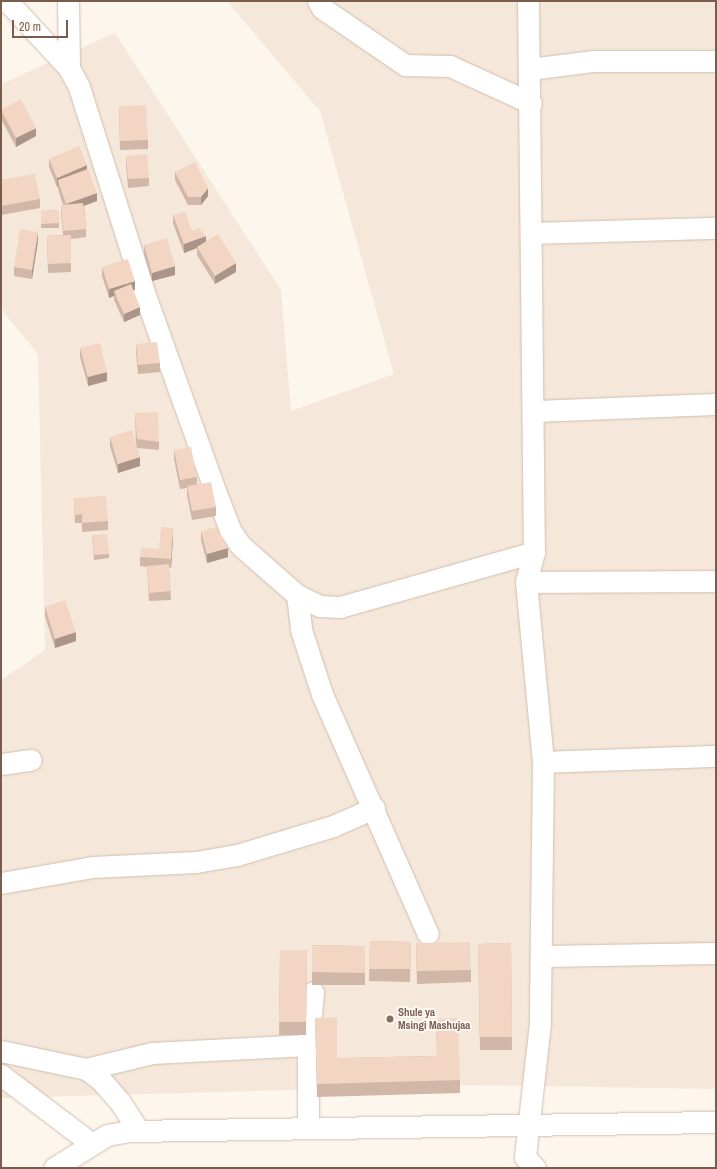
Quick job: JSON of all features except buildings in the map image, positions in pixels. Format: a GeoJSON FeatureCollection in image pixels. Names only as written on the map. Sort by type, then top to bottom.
{"type":"FeatureCollection","features":[{"type":"Feature","properties":{"kind":"street"},"geometry":{"type":"LineString","coordinates":[[7,1],[69,68],[79,87],[146,298],[230,530],[240,545],[297,595],[320,606],[340,607],[534,552]]}},
{"type":"Feature","properties":{"kind":"street"},"geometry":{"type":"LineString","coordinates":[[68,1],[69,68]]}},
{"type":"Feature","properties":{"kind":"street"},"geometry":{"type":"LineString","coordinates":[[318,1],[322,8],[405,65],[450,66],[531,103]]}},
{"type":"Feature","properties":{"kind":"street"},"geometry":{"type":"LineString","coordinates":[[528,1],[531,103],[534,552],[526,582],[543,762],[540,1023],[528,1164]]}},
{"type":"Feature","properties":{"kind":"street"},"geometry":{"type":"LineString","coordinates":[[530,69],[593,61],[716,61]]}},
{"type":"Feature","properties":{"kind":"street"},"geometry":{"type":"LineString","coordinates":[[532,233],[716,228]]}},
{"type":"Feature","properties":{"kind":"street"},"geometry":{"type":"LineString","coordinates":[[533,411],[716,404]]}},
{"type":"Feature","properties":{"kind":"street"},"geometry":{"type":"LineString","coordinates":[[526,582],[716,581]]}},
{"type":"Feature","properties":{"kind":"street"},"geometry":{"type":"LineString","coordinates":[[297,595],[301,630],[322,694],[374,808],[428,934]]}},
{"type":"Feature","properties":{"kind":"street"},"geometry":{"type":"LineString","coordinates":[[543,762],[716,756]]}},
{"type":"Feature","properties":{"kind":"street"},"geometry":{"type":"LineString","coordinates":[[1,764],[31,760]]}},
{"type":"Feature","properties":{"kind":"street"},"geometry":{"type":"LineString","coordinates":[[1,883],[93,867],[196,862],[237,855],[325,828],[374,808]]}},
{"type":"Feature","properties":{"kind":"street"},"geometry":{"type":"LineString","coordinates":[[541,956],[716,953]]}},
{"type":"Feature","properties":{"kind":"street"},"geometry":{"type":"LineString","coordinates":[[308,1126],[308,1045],[313,992]]}},
{"type":"Feature","properties":{"kind":"street"},"geometry":{"type":"LineString","coordinates":[[86,1069],[152,1053],[308,1045]]}},
{"type":"Feature","properties":{"kind":"street"},"geometry":{"type":"LineString","coordinates":[[1,1051],[86,1069],[100,1079],[120,1102],[139,1131]]}},
{"type":"Feature","properties":{"kind":"street"},"geometry":{"type":"LineString","coordinates":[[1,1075],[92,1144]]}},
{"type":"Feature","properties":{"kind":"street"},"geometry":{"type":"LineString","coordinates":[[54,1168],[107,1135],[139,1131],[308,1126],[716,1122]]}},
{"type":"Feature","properties":{"kind":"shaded area"},"geometry":{"type":"Polygon","coordinates":[[[227,1],[716,1],[716,1089],[471,1085],[1,1098],[1,680],[45,650],[38,354],[1,309],[1,84],[115,33],[281,290],[291,411],[394,374],[320,111],[227,1]]]}},
{"type":"Feature","properties":{"kind":"place","name":"Shule ya Msingi Mashujaa"},"geometry":{"type":"Point","coordinates":[390,1019]}}]}
